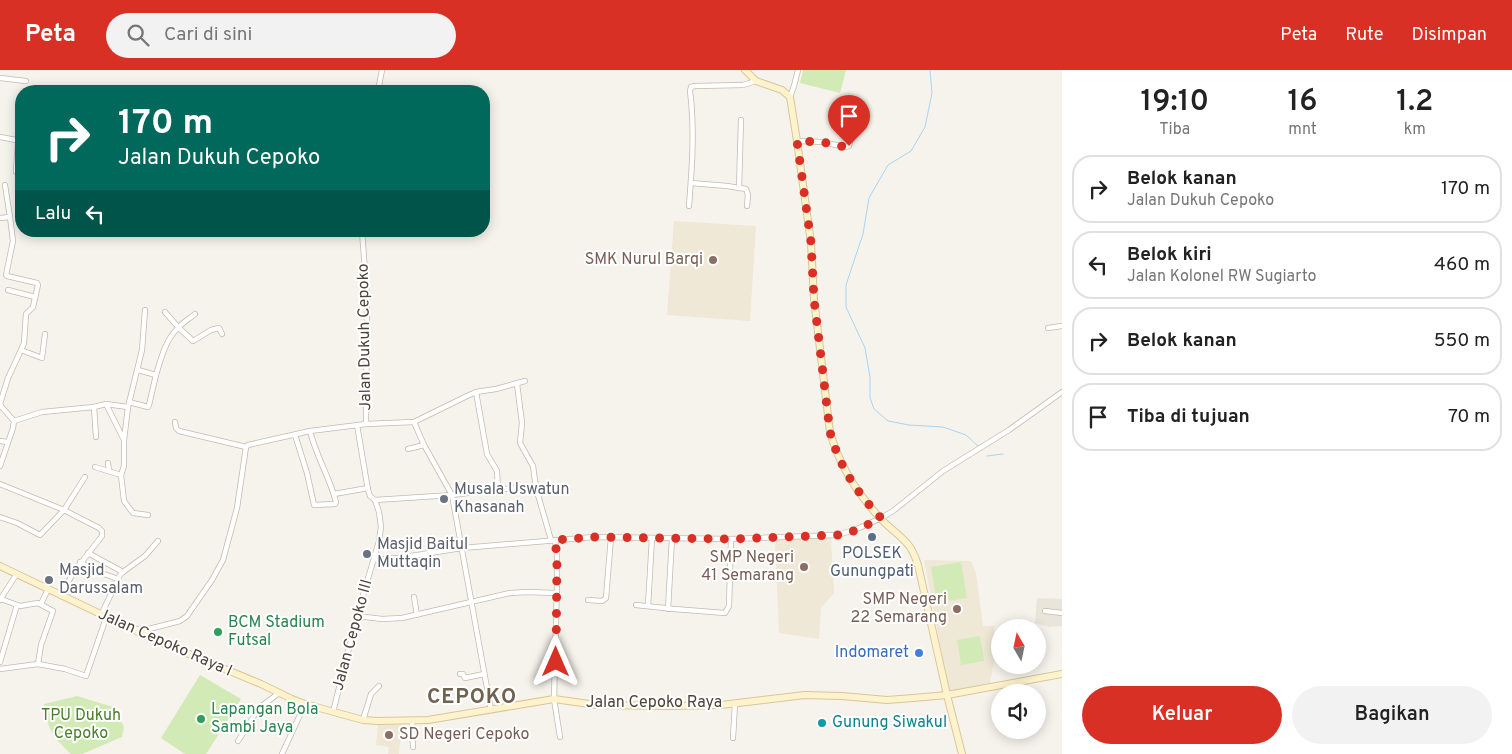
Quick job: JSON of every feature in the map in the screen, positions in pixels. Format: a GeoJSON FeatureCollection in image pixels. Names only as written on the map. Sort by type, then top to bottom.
{"type":"FeatureCollection","features":[{"type":"Feature","properties":{"kind":"main road"},"geometry":{"type":"LineString","coordinates":[[744,70],[756,81],[782,90],[790,97],[811,242],[814,299],[830,432],[834,448],[847,475],[881,518],[910,547],[918,565],[962,754]]}},
{"type":"Feature","properties":{"kind":"main road","name":"Jalan Cepoko Raya I"},"geometry":{"type":"LineString","coordinates":[[0,566],[144,635],[305,704],[333,712]]}},
{"type":"Feature","properties":{"kind":"main road","name":"Jalan Cepoko Raya"},"geometry":{"type":"LineString","coordinates":[[333,712],[363,720],[378,721],[457,716],[554,699],[613,706],[703,706],[805,695],[887,700],[947,695],[1062,674]]}},
{"type":"Feature","properties":{"kind":"street"},"geometry":{"type":"LineString","coordinates":[[379,85],[382,70]]}},
{"type":"Feature","properties":{"kind":"street"},"geometry":{"type":"LineString","coordinates":[[790,97],[798,70]]}},
{"type":"Feature","properties":{"kind":"street"},"geometry":{"type":"LineString","coordinates":[[0,78],[26,81]]}},
{"type":"Feature","properties":{"kind":"street"},"geometry":{"type":"LineString","coordinates":[[689,206],[693,133],[691,88],[695,86],[743,85],[756,81]]}},
{"type":"Feature","properties":{"kind":"street"},"geometry":{"type":"LineString","coordinates":[[797,141],[849,146],[856,116]]}},
{"type":"Feature","properties":{"kind":"street"},"geometry":{"type":"LineString","coordinates":[[739,188],[740,120]]}},
{"type":"Feature","properties":{"kind":"street"},"geometry":{"type":"LineString","coordinates":[[0,137],[15,140]]}},
{"type":"Feature","properties":{"kind":"street"},"geometry":{"type":"LineString","coordinates":[[691,183],[746,189],[748,192],[747,206]]}},
{"type":"Feature","properties":{"kind":"street"},"geometry":{"type":"LineString","coordinates":[[0,466],[14,421],[0,404],[8,378],[24,343],[26,314],[33,307],[38,284],[6,275],[14,241],[5,186]]}},
{"type":"Feature","properties":{"kind":"street"},"geometry":{"type":"LineString","coordinates":[[0,218],[10,217]]}},
{"type":"Feature","properties":{"kind":"street","name":"Jalan Dukuh Cepoko"},"geometry":{"type":"LineString","coordinates":[[362,237],[367,298],[366,424],[414,422]]}},
{"type":"Feature","properties":{"kind":"street"},"geometry":{"type":"LineString","coordinates":[[8,290],[35,297]]}},
{"type":"Feature","properties":{"kind":"street"},"geometry":{"type":"LineString","coordinates":[[145,310],[142,350],[128,405],[124,440],[124,466],[121,475],[126,505],[134,513],[148,515]]}},
{"type":"Feature","properties":{"kind":"street"},"geometry":{"type":"LineString","coordinates":[[165,312],[193,341],[214,329],[219,328],[222,334]]}},
{"type":"Feature","properties":{"kind":"street"},"geometry":{"type":"LineString","coordinates":[[14,421],[42,412],[106,404],[148,406],[161,357],[170,337],[178,327],[195,314]]}},
{"type":"Feature","properties":{"kind":"street"},"geometry":{"type":"LineString","coordinates":[[1048,328],[1062,326]]}},
{"type":"Feature","properties":{"kind":"street"},"geometry":{"type":"LineString","coordinates":[[21,350],[42,358],[45,334]]}},
{"type":"Feature","properties":{"kind":"street"},"geometry":{"type":"LineString","coordinates":[[138,370],[156,375]]}},
{"type":"Feature","properties":{"kind":"street"},"geometry":{"type":"LineString","coordinates":[[491,710],[452,495],[424,445],[414,422],[435,410],[476,392],[496,390],[525,381]]}},
{"type":"Feature","properties":{"kind":"street"},"geometry":{"type":"LineString","coordinates":[[517,384],[522,424],[520,443],[533,466],[536,488],[557,557],[554,699],[560,737]]}},
{"type":"Feature","properties":{"kind":"street"},"geometry":{"type":"LineString","coordinates":[[476,392],[487,454],[497,471],[498,489]]}},
{"type":"Feature","properties":{"kind":"street"},"geometry":{"type":"LineString","coordinates":[[374,560],[462,548],[553,540],[611,537],[731,539],[838,535],[857,530],[893,511],[943,471],[1009,430],[1062,392]]}},
{"type":"Feature","properties":{"kind":"street"},"geometry":{"type":"LineString","coordinates":[[106,404],[124,440]]}},
{"type":"Feature","properties":{"kind":"street"},"geometry":{"type":"LineString","coordinates":[[94,407],[96,437]]}},
{"type":"Feature","properties":{"kind":"street"},"geometry":{"type":"LineString","coordinates":[[175,422],[176,428],[179,431],[246,447],[253,443],[310,431],[366,424]]}},
{"type":"Feature","properties":{"kind":"street"},"geometry":{"type":"LineString","coordinates":[[334,494],[368,488],[358,425]]}},
{"type":"Feature","properties":{"kind":"street"},"geometry":{"type":"LineString","coordinates":[[294,435],[307,473],[314,505],[335,504],[334,494],[323,470],[310,431]]}},
{"type":"Feature","properties":{"kind":"street"},"geometry":{"type":"LineString","coordinates":[[0,441],[8,442]]}},
{"type":"Feature","properties":{"kind":"street"},"geometry":{"type":"LineString","coordinates":[[408,449],[424,445]]}},
{"type":"Feature","properties":{"kind":"street"},"geometry":{"type":"LineString","coordinates":[[134,630],[180,621],[187,616],[212,580],[223,560],[237,508],[246,447]]}},
{"type":"Feature","properties":{"kind":"street"},"geometry":{"type":"LineString","coordinates":[[108,463],[110,471]]}},
{"type":"Feature","properties":{"kind":"street"},"geometry":{"type":"LineString","coordinates":[[95,467],[121,475]]}},
{"type":"Feature","properties":{"kind":"street"},"geometry":{"type":"LineString","coordinates":[[0,517],[17,523],[40,535],[64,510],[85,477]]}},
{"type":"Feature","properties":{"kind":"street"},"geometry":{"type":"LineString","coordinates":[[0,484],[64,510],[102,531],[102,536],[80,562],[60,596]]}},
{"type":"Feature","properties":{"kind":"street","name":"Jalan Cepoko III"},"geometry":{"type":"LineString","coordinates":[[333,712],[357,616],[374,560],[381,527],[375,500],[370,496],[368,488]]}},
{"type":"Feature","properties":{"kind":"street"},"geometry":{"type":"LineString","coordinates":[[375,500],[452,495],[498,489],[536,488]]}},
{"type":"Feature","properties":{"kind":"street"},"geometry":{"type":"LineString","coordinates":[[588,600],[602,601],[606,598],[611,537]]}},
{"type":"Feature","properties":{"kind":"street"},"geometry":{"type":"LineString","coordinates":[[648,606],[652,538]]}},
{"type":"Feature","properties":{"kind":"street"},"geometry":{"type":"LineString","coordinates":[[668,609],[672,538]]}},
{"type":"Feature","properties":{"kind":"street"},"geometry":{"type":"LineString","coordinates":[[636,605],[668,609],[727,611],[729,606],[731,539]]}},
{"type":"Feature","properties":{"kind":"street"},"geometry":{"type":"LineString","coordinates":[[0,669],[38,664],[66,669],[86,676],[106,608],[118,579],[123,572],[145,556],[158,541]]}},
{"type":"Feature","properties":{"kind":"street"},"geometry":{"type":"LineString","coordinates":[[88,553],[123,572]]}},
{"type":"Feature","properties":{"kind":"street"},"geometry":{"type":"LineString","coordinates":[[80,562],[92,570],[118,579]]}},
{"type":"Feature","properties":{"kind":"street"},"geometry":{"type":"LineString","coordinates":[[16,575],[1,600],[23,606],[35,603],[41,604],[52,609],[53,612],[41,645],[38,664]]}},
{"type":"Feature","properties":{"kind":"street"},"geometry":{"type":"LineString","coordinates":[[41,604],[48,589]]}},
{"type":"Feature","properties":{"kind":"street"},"geometry":{"type":"LineString","coordinates":[[357,616],[382,620],[402,618],[510,593],[556,593]]}},
{"type":"Feature","properties":{"kind":"street"},"geometry":{"type":"LineString","coordinates":[[414,596],[417,615]]}},
{"type":"Feature","properties":{"kind":"street"},"geometry":{"type":"LineString","coordinates":[[0,662],[17,605]]}},
{"type":"Feature","properties":{"kind":"street"},"geometry":{"type":"LineString","coordinates":[[1045,611],[1062,612]]}},
{"type":"Feature","properties":{"kind":"street"},"geometry":{"type":"LineString","coordinates":[[144,635],[148,628]]}},
{"type":"Feature","properties":{"kind":"street"},"geometry":{"type":"LineString","coordinates":[[460,674],[463,674],[465,678],[484,674]]}},
{"type":"Feature","properties":{"kind":"street"},"geometry":{"type":"LineString","coordinates":[[363,720],[371,694],[379,686]]}},
{"type":"Feature","properties":{"kind":"street"},"geometry":{"type":"LineString","coordinates":[[238,741],[259,708],[279,692]]}},
{"type":"Feature","properties":{"kind":"street"},"geometry":{"type":"LineString","coordinates":[[282,754],[305,704]]}},
{"type":"Feature","properties":{"kind":"street"},"geometry":{"type":"LineString","coordinates":[[733,738],[735,704]]}},
{"type":"Feature","properties":{"kind":"street"},"geometry":{"type":"LineString","coordinates":[[412,720],[413,747]]}},
{"type":"Feature","properties":{"kind":"shaded area","name":"SMK Nurul Barqi"},"geometry":{"type":"Polygon","coordinates":[[[674,221],[756,226],[750,321],[667,315],[674,221]]]}},
{"type":"Feature","properties":{"kind":"shaded area","name":"SMP Negeri 41 Semarang"},"geometry":{"type":"Polygon","coordinates":[[[831,538],[834,593],[821,608],[819,639],[779,633],[775,540],[831,538]]]}},
{"type":"Feature","properties":{"kind":"shaded area","name":"SMP Negeri 22 Semarang"},"geometry":{"type":"Polygon","coordinates":[[[924,560],[971,561],[976,573],[983,626],[991,626],[992,674],[990,683],[949,692],[924,560]]]}},
{"type":"Feature","properties":{"kind":"shaded area"},"geometry":{"type":"Polygon","coordinates":[[[1037,598],[1062,599],[1062,626],[1049,627],[1046,626],[1046,619],[1035,619],[1037,598]]]}},
{"type":"Feature","properties":{"kind":"shaded area","name":"SD Negeri Cepoko"},"geometry":{"type":"Polygon","coordinates":[[[378,723],[401,725],[399,754],[388,754],[389,747],[376,745],[378,723]]]}},
{"type":"Feature","properties":{"kind":"green space"},"geometry":{"type":"Polygon","coordinates":[[[803,70],[846,70],[840,93],[800,83],[803,70]]]}},
{"type":"Feature","properties":{"kind":"green space"},"geometry":{"type":"Polygon","coordinates":[[[961,562],[967,598],[937,603],[931,567],[961,562]]]}},
{"type":"Feature","properties":{"kind":"green space"},"geometry":{"type":"Polygon","coordinates":[[[980,636],[984,661],[961,665],[957,640],[980,636]]]}},
{"type":"Feature","properties":{"kind":"green space","name":"Lapangan Bola Sambi Jaya"},"geometry":{"type":"Polygon","coordinates":[[[200,675],[241,699],[206,754],[185,754],[161,738],[200,675]]]}},
{"type":"Feature","properties":{"kind":"green space","name":"TPU Dukuh Cepoko"},"geometry":{"type":"Polygon","coordinates":[[[77,696],[113,707],[124,727],[122,737],[82,754],[71,754],[52,732],[47,720],[44,704],[77,696]]]}},
{"type":"Feature","properties":{"kind":"waterway"},"geometry":{"type":"LineString","coordinates":[[930,70],[932,93],[925,127],[911,151],[888,165],[869,198],[863,234],[846,285],[846,307],[865,348],[870,377],[870,398],[874,409],[888,421],[909,425],[943,427],[966,435],[978,446]]}},
{"type":"Feature","properties":{"kind":"waterway"},"geometry":{"type":"LineString","coordinates":[[987,456],[1003,454]]}},
{"type":"Feature","properties":{"kind":"place","name":"SMK Nurul Barqi"},"geometry":{"type":"Point","coordinates":[713,260]}},
{"type":"Feature","properties":{"kind":"place","name":"Musala Uswatun Khasanah"},"geometry":{"type":"Point","coordinates":[444,499]}},
{"type":"Feature","properties":{"kind":"place","name":"POLSEK Gunungpati"},"geometry":{"type":"Point","coordinates":[872,537]}},
{"type":"Feature","properties":{"kind":"place","name":"Masjid Baitul Muttaqin"},"geometry":{"type":"Point","coordinates":[367,554]}},
{"type":"Feature","properties":{"kind":"place","name":"SMP Negeri 41 Semarang"},"geometry":{"type":"Point","coordinates":[804,567]}},
{"type":"Feature","properties":{"kind":"place","name":"Masjid Darussalam"},"geometry":{"type":"Point","coordinates":[49,580]}},
{"type":"Feature","properties":{"kind":"place","name":"SMP Negeri 22 Semarang"},"geometry":{"type":"Point","coordinates":[957,609]}},
{"type":"Feature","properties":{"kind":"place","name":"BCM Stadium Futsal"},"geometry":{"type":"Point","coordinates":[218,632]}},
{"type":"Feature","properties":{"kind":"place","name":"Indomaret"},"geometry":{"type":"Point","coordinates":[919,653]}},
{"type":"Feature","properties":{"kind":"place","name":"Lapangan Bola Sambi Jaya"},"geometry":{"type":"Point","coordinates":[201,719]}},
{"type":"Feature","properties":{"kind":"place","name":"Gunung Siwakul"},"geometry":{"type":"Point","coordinates":[822,723]}},
{"type":"Feature","properties":{"kind":"place","name":"SD Negeri Cepoko"},"geometry":{"type":"Point","coordinates":[389,735]}},
{"type":"Feature","properties":{"kind":"district","name":"CEPOKO"},"geometry":{"type":"Point","coordinates":[472,697]}},
{"type":"Feature","properties":{"kind":"route"},"geometry":{"type":"LineString","coordinates":[[556,662],[557,557],[555,540],[594,537],[731,539],[838,535],[857,530],[881,518],[847,475],[834,448],[830,432],[814,299],[811,242],[797,141],[849,146]]}}]}
